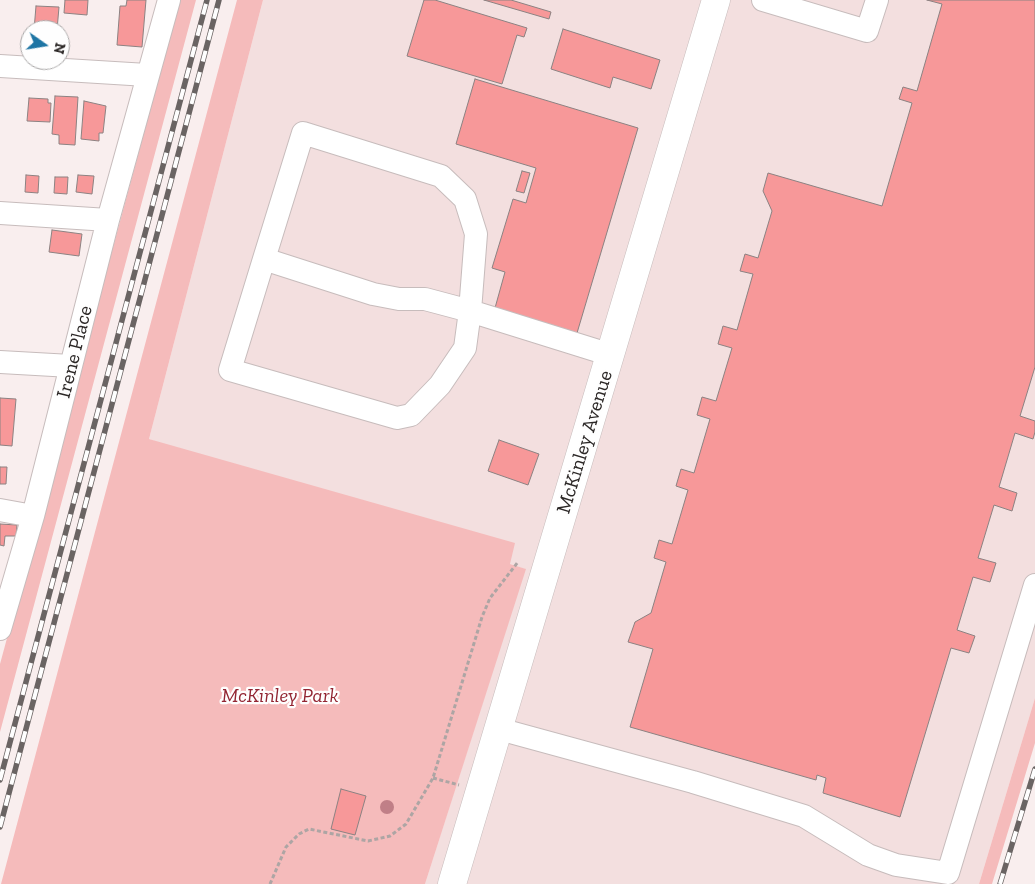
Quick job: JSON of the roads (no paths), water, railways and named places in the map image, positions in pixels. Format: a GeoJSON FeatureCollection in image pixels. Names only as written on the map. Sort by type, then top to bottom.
{"type":"FeatureCollection","features":[{"type":"Feature","properties":{"kind":"main road","name":"McKinley Avenue"},"geometry":{"type":"LineString","coordinates":[[452,884],[716,0]]}},
{"type":"Feature","properties":{"kind":"street","name":"Irene Place"},"geometry":{"type":"LineString","coordinates":[[0,629],[32,516],[108,220],[169,0]]}},
{"type":"Feature","properties":{"kind":"street"},"geometry":{"type":"LineString","coordinates":[[762,0],[867,32],[877,0]]}},
{"type":"Feature","properties":{"kind":"street"},"geometry":{"type":"LineString","coordinates":[[0,66],[147,75]]}},
{"type":"Feature","properties":{"kind":"street"},"geometry":{"type":"LineString","coordinates":[[303,133],[441,176],[465,199],[476,234],[470,311],[465,348],[440,385],[411,415],[397,418],[230,370],[303,133]]}},
{"type":"Feature","properties":{"kind":"street"},"geometry":{"type":"LineString","coordinates":[[0,213],[108,220]]}},
{"type":"Feature","properties":{"kind":"street"},"geometry":{"type":"LineString","coordinates":[[264,259],[373,294],[399,299],[424,298],[611,355]]}},
{"type":"Feature","properties":{"kind":"street"},"geometry":{"type":"LineString","coordinates":[[0,362],[71,366]]}},
{"type":"Feature","properties":{"kind":"street"},"geometry":{"type":"LineString","coordinates":[[0,510],[32,516]]}},
{"type":"Feature","properties":{"kind":"street"},"geometry":{"type":"LineString","coordinates":[[498,729],[685,780],[804,816],[868,855],[896,865],[947,878],[1035,585]]}},
{"type":"Feature","properties":{"kind":"railway"},"geometry":{"type":"LineString","coordinates":[[0,780],[207,0]]}},
{"type":"Feature","properties":{"kind":"railway"},"geometry":{"type":"LineString","coordinates":[[0,827],[219,0]]}},
{"type":"Feature","properties":{"kind":"railway"},"geometry":{"type":"LineString","coordinates":[[1000,884],[1035,769]]}},
{"type":"Feature","properties":{"kind":"park label","name":"McKinley Park"},"geometry":{"type":"Point","coordinates":[280,696]}}]}
